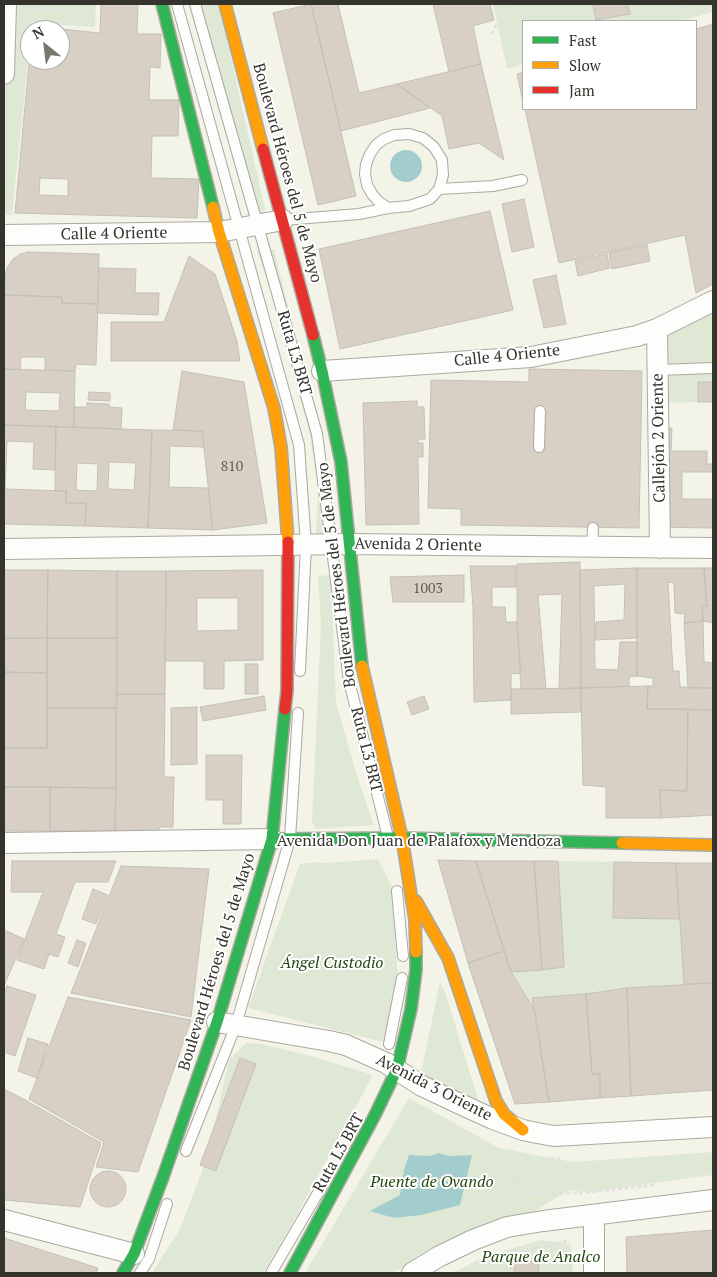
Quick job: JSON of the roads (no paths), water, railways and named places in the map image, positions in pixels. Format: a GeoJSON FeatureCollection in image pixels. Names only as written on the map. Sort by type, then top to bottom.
{"type":"FeatureCollection","features":[{"type":"Feature","properties":{"kind":"main road","name":"Boulevard Héroes del 5 de Mayo"},"geometry":{"type":"LineString","coordinates":[[123,1273],[137,1264],[163,1177],[226,1024],[281,839],[286,691],[297,545],[274,408],[229,230],[162,4]]}},
{"type":"Feature","properties":{"kind":"main road","name":"Boulevard Héroes del 5 de Mayo"},"geometry":{"type":"LineString","coordinates":[[225,4],[284,220],[322,371],[341,462],[341,545],[365,681],[402,838],[415,920],[416,970],[411,1009],[388,1068],[375,1115],[290,1273]]}},
{"type":"Feature","properties":{"kind":"main road","name":"Avenida Don Juan de Palafox y Mendoza"},"geometry":{"type":"LineString","coordinates":[[281,839],[389,842],[402,838],[713,845]]}},
{"type":"Feature","properties":{"kind":"main road"},"geometry":{"type":"LineString","coordinates":[[411,891],[448,958],[496,1101],[504,1114],[523,1130]]}},
{"type":"Feature","properties":{"kind":"street"},"geometry":{"type":"LineString","coordinates":[[4,74],[6,5]]}},
{"type":"Feature","properties":{"kind":"street","name":"Calle 4 Oriente"},"geometry":{"type":"LineString","coordinates":[[4,235],[229,230],[284,220]]}},
{"type":"Feature","properties":{"kind":"street","name":"Calle 4 Oriente"},"geometry":{"type":"LineString","coordinates":[[322,371],[530,357],[636,336],[657,329],[713,301]]}},
{"type":"Feature","properties":{"kind":"street","name":"Callejón 2 Oriente"},"geometry":{"type":"LineString","coordinates":[[657,329],[660,548]]}},
{"type":"Feature","properties":{"kind":"street","name":"Avenida 2 Oriente"},"geometry":{"type":"LineString","coordinates":[[4,549],[341,545],[592,537],[660,548],[713,548]]}},
{"type":"Feature","properties":{"kind":"street","name":"Avenida Don Juan de Palafox y Mendoza"},"geometry":{"type":"LineString","coordinates":[[4,843],[281,839]]}},
{"type":"Feature","properties":{"kind":"street","name":"Avenida 3 Oriente"},"geometry":{"type":"LineString","coordinates":[[226,1024],[329,1041],[361,1051],[388,1068],[440,1095],[480,1114],[523,1130],[554,1136],[713,1128]]}},
{"type":"Feature","properties":{"kind":"street"},"geometry":{"type":"LineString","coordinates":[[412,1273],[438,1256],[507,1227],[713,1200]]}},
{"type":"Feature","properties":{"kind":"street"},"geometry":{"type":"LineString","coordinates":[[594,1215],[594,1273]]}},
{"type":"Feature","properties":{"kind":"street"},"geometry":{"type":"LineString","coordinates":[[4,1220],[137,1264]]}},
{"type":"Feature","properties":{"kind":"lane"},"geometry":{"type":"LineString","coordinates":[[177,4],[229,230],[299,445],[297,545],[300,679]]}},
{"type":"Feature","properties":{"kind":"lane","name":"Ruta L3 BRT"},"geometry":{"type":"LineString","coordinates":[[195,4],[318,434],[341,545],[349,680],[389,842]]}},
{"type":"Feature","properties":{"kind":"lane"},"geometry":{"type":"LineString","coordinates":[[284,220],[359,214],[408,206],[430,199],[439,189],[443,175],[442,160],[434,147],[423,138],[409,134],[394,135],[376,145],[370,154],[365,174],[367,185],[379,202],[388,208]]}},
{"type":"Feature","properties":{"kind":"lane"},"geometry":{"type":"LineString","coordinates":[[439,189],[493,186],[522,180]]}},
{"type":"Feature","properties":{"kind":"lane"},"geometry":{"type":"LineString","coordinates":[[658,370],[713,368]]}},
{"type":"Feature","properties":{"kind":"lane"},"geometry":{"type":"LineString","coordinates":[[539,447],[540,410]]}},
{"type":"Feature","properties":{"kind":"lane"},"geometry":{"type":"LineString","coordinates":[[183,1159],[226,1024],[281,839],[299,698]]}},
{"type":"Feature","properties":{"kind":"lane"},"geometry":{"type":"LineString","coordinates":[[388,1068],[404,967],[397,884]]}},
{"type":"Feature","properties":{"kind":"lane","name":"Ruta L3 BRT"},"geometry":{"type":"LineString","coordinates":[[271,1273],[326,1179]]}},
{"type":"Feature","properties":{"kind":"lane"},"geometry":{"type":"LineString","coordinates":[[137,1264],[149,1259],[170,1195]]}},
{"type":"Feature","properties":{"kind":"water"},"geometry":{"type":"Polygon","coordinates":[[[406,150],[417,155],[422,166],[417,177],[406,182],[395,177],[390,166],[395,155],[406,150]]]}},
{"type":"Feature","properties":{"kind":"water"},"geometry":{"type":"Polygon","coordinates":[[[439,1153],[448,1156],[472,1155],[460,1205],[421,1215],[394,1218],[370,1211],[400,1195],[404,1170],[409,1155],[429,1156],[439,1153]]]}},
{"type":"Feature","properties":{"kind":"park label","name":"Ángel Custodio"},"geometry":{"type":"Point","coordinates":[332,963]}},
{"type":"Feature","properties":{"kind":"park label","name":"Puente de Ovando"},"geometry":{"type":"Point","coordinates":[432,1182]}},
{"type":"Feature","properties":{"kind":"park label","name":"Parque de Analco"},"geometry":{"type":"Point","coordinates":[541,1257]}}]}
